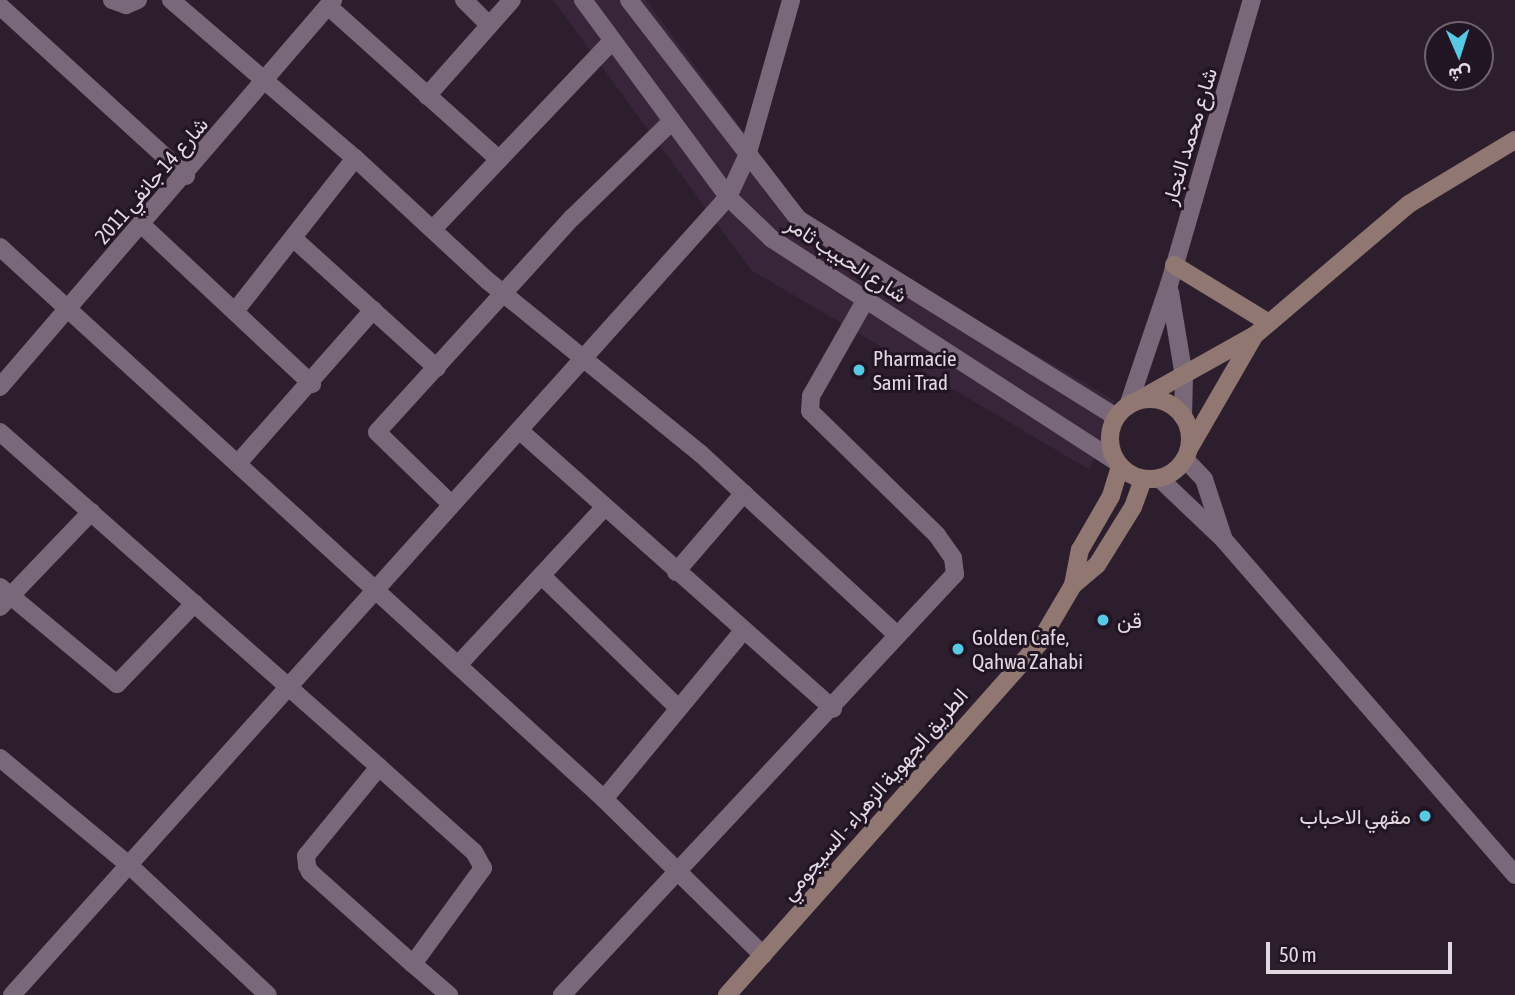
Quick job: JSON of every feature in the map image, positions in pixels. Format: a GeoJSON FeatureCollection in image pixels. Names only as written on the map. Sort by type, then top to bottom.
{"type":"FeatureCollection","features":[{"type":"Feature","properties":{"kind":"main road"},"geometry":{"type":"LineString","coordinates":[[1255,335],[1188,453],[1151,479],[1119,464],[1110,440],[1126,409],[1255,335],[1409,204],[1515,140]]}},
{"type":"Feature","properties":{"kind":"main road"},"geometry":{"type":"LineString","coordinates":[[1174,265],[1269,323]]}},
{"type":"Feature","properties":{"kind":"main road"},"geometry":{"type":"LineString","coordinates":[[1126,409],[1162,401],[1183,417],[1188,453]]}},
{"type":"Feature","properties":{"kind":"main road","name":"الطريق الجهوية الزهراء - السيجومي"},"geometry":{"type":"LineString","coordinates":[[727,995],[1039,643],[1073,585],[1080,550],[1111,496],[1119,464]]}},
{"type":"Feature","properties":{"kind":"main road","name":"الطريق الجهوية الزهراء - السيجومي"},"geometry":{"type":"LineString","coordinates":[[1073,585],[1097,565],[1151,479]]}},
{"type":"Feature","properties":{"kind":"street"},"geometry":{"type":"LineString","coordinates":[[112,0],[126,5],[138,0]]}},
{"type":"Feature","properties":{"kind":"street"},"geometry":{"type":"LineString","coordinates":[[171,0],[355,158],[503,293],[744,493],[897,635]]}},
{"type":"Feature","properties":{"kind":"street"},"geometry":{"type":"LineString","coordinates":[[464,0],[489,25]]}},
{"type":"Feature","properties":{"kind":"street"},"geometry":{"type":"LineString","coordinates":[[427,96],[512,0]]}},
{"type":"Feature","properties":{"kind":"street","name":"شارع الحبيب ثامر"},"geometry":{"type":"LineString","coordinates":[[583,0],[728,197],[772,239],[1119,464]]}},
{"type":"Feature","properties":{"kind":"street","name":"شارع الحبيب ثامر"},"geometry":{"type":"LineString","coordinates":[[629,0],[798,219],[1126,409]]}},
{"type":"Feature","properties":{"kind":"street"},"geometry":{"type":"LineString","coordinates":[[12,995],[728,197],[747,156],[791,0]]}},
{"type":"Feature","properties":{"kind":"street","name":"شارع محمد النجار"},"geometry":{"type":"LineString","coordinates":[[1126,409],[1169,285],[1252,0]]}},
{"type":"Feature","properties":{"kind":"street"},"geometry":{"type":"LineString","coordinates":[[330,3],[427,96],[496,157]]}},
{"type":"Feature","properties":{"kind":"street","name":"شارع 14 جانفي 2011"},"geometry":{"type":"LineString","coordinates":[[0,387],[186,176],[330,3]]}},
{"type":"Feature","properties":{"kind":"street"},"geometry":{"type":"LineString","coordinates":[[0,6],[186,176]]}},
{"type":"Feature","properties":{"kind":"street"},"geometry":{"type":"LineString","coordinates":[[433,229],[496,157],[612,41]]}},
{"type":"Feature","properties":{"kind":"street"},"geometry":{"type":"LineString","coordinates":[[451,504],[377,432],[503,293],[672,121]]}},
{"type":"Feature","properties":{"kind":"street"},"geometry":{"type":"LineString","coordinates":[[236,310],[355,158]]}},
{"type":"Feature","properties":{"kind":"street"},"geometry":{"type":"LineString","coordinates":[[142,225],[236,310],[312,384]]}},
{"type":"Feature","properties":{"kind":"street"},"geometry":{"type":"LineString","coordinates":[[293,238],[437,368]]}},
{"type":"Feature","properties":{"kind":"street"},"geometry":{"type":"LineString","coordinates":[[0,247],[70,306],[604,799],[763,955]]}},
{"type":"Feature","properties":{"kind":"street"},"geometry":{"type":"LineString","coordinates":[[1169,285],[1184,377],[1183,417]]}},
{"type":"Feature","properties":{"kind":"street"},"geometry":{"type":"LineString","coordinates":[[562,995],[676,868],[833,709],[897,635],[952,579],[956,564],[937,535],[828,431],[809,403],[866,299]]}},
{"type":"Feature","properties":{"kind":"street"},"geometry":{"type":"LineString","coordinates":[[239,463],[312,384],[373,310]]}},
{"type":"Feature","properties":{"kind":"street"},"geometry":{"type":"LineString","coordinates":[[519,430],[833,709]]}},
{"type":"Feature","properties":{"kind":"street"},"geometry":{"type":"LineString","coordinates":[[0,432],[474,852],[483,868],[413,964]]}},
{"type":"Feature","properties":{"kind":"street"},"geometry":{"type":"LineString","coordinates":[[1188,453],[1204,479],[1224,540]]}},
{"type":"Feature","properties":{"kind":"street"},"geometry":{"type":"LineString","coordinates":[[1151,479],[1224,540],[1515,874]]}},
{"type":"Feature","properties":{"kind":"street"},"geometry":{"type":"LineString","coordinates":[[676,572],[744,493]]}},
{"type":"Feature","properties":{"kind":"street"},"geometry":{"type":"LineString","coordinates":[[458,666],[604,508]]}},
{"type":"Feature","properties":{"kind":"street"},"geometry":{"type":"LineString","coordinates":[[91,512],[4,597],[117,684],[195,603]]}},
{"type":"Feature","properties":{"kind":"street"},"geometry":{"type":"LineString","coordinates":[[543,577],[677,707]]}},
{"type":"Feature","properties":{"kind":"street"},"geometry":{"type":"LineString","coordinates":[[604,799],[677,707],[743,631]]}},
{"type":"Feature","properties":{"kind":"street"},"geometry":{"type":"LineString","coordinates":[[0,758],[129,865],[268,995]]}},
{"type":"Feature","properties":{"kind":"street"},"geometry":{"type":"LineString","coordinates":[[379,766],[306,856],[307,866],[449,995]]}},
{"type":"Feature","properties":{"kind":"shaded area"},"geometry":{"type":"Polygon","coordinates":[[[553,0],[646,0],[811,222],[1115,401],[1090,470],[751,270],[553,0]]]}},
{"type":"Feature","properties":{"kind":"place","name":"Pharmacie Sami Trad"},"geometry":{"type":"Point","coordinates":[859,370]}},
{"type":"Feature","properties":{"kind":"place","name":"قن"},"geometry":{"type":"Point","coordinates":[1103,620]}},
{"type":"Feature","properties":{"kind":"place","name":"Golden Cafe, Qahwa Zahabi"},"geometry":{"type":"Point","coordinates":[958,649]}},
{"type":"Feature","properties":{"kind":"place","name":"مقهي الاحباب"},"geometry":{"type":"Point","coordinates":[1425,816]}}]}
